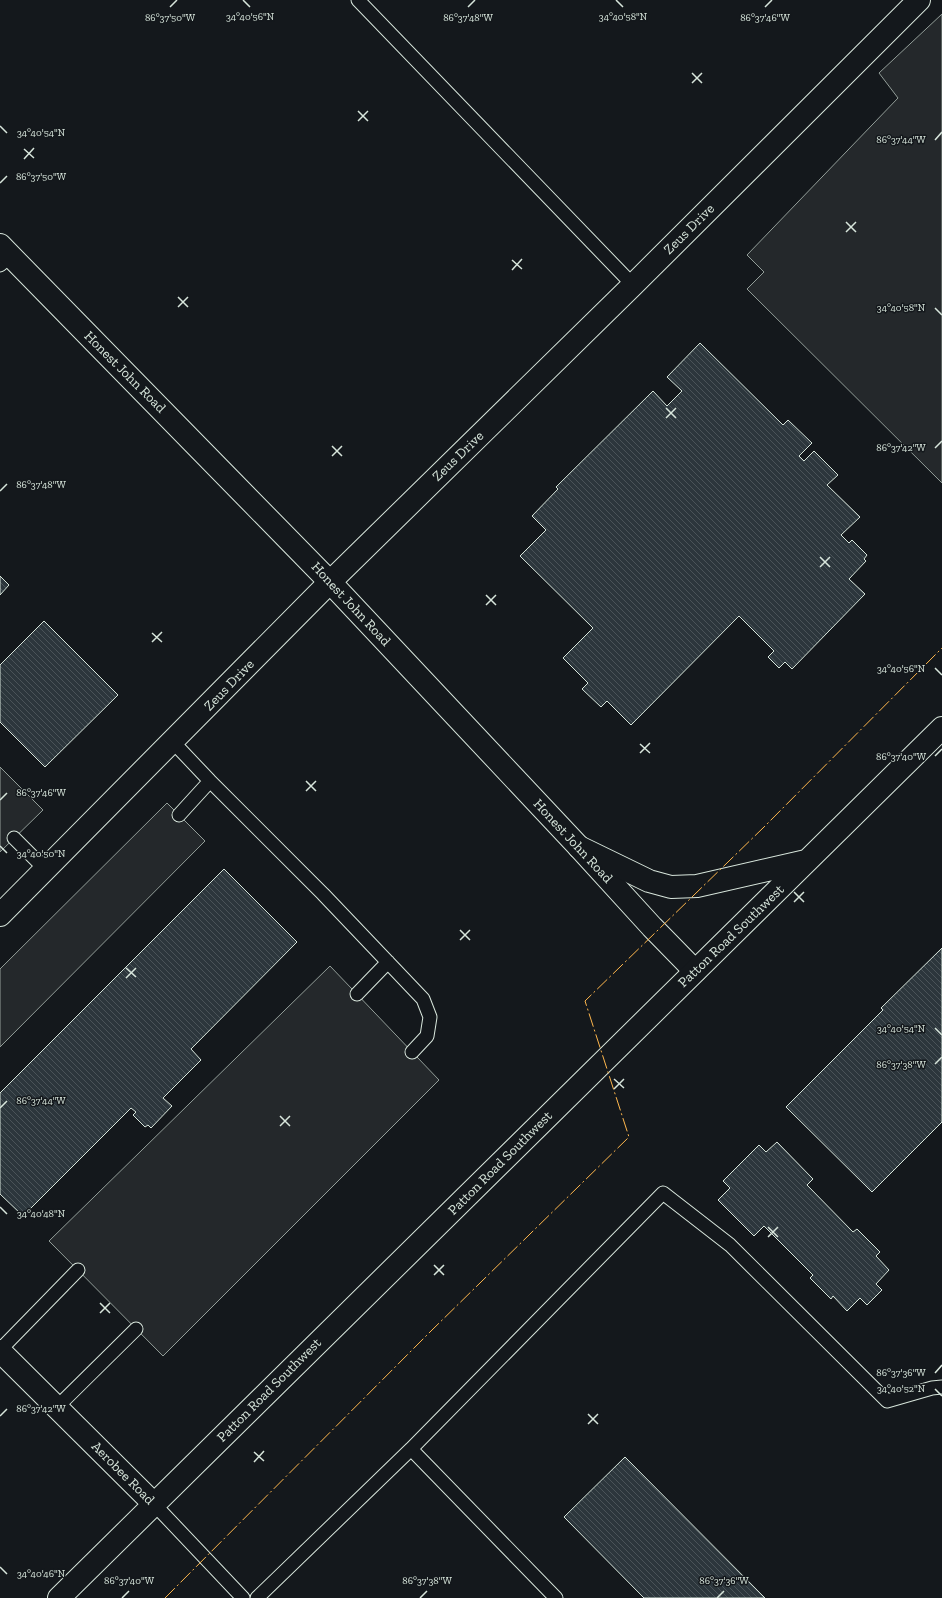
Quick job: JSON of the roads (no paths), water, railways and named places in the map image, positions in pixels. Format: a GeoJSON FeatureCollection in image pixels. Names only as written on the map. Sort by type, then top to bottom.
{"type":"FeatureCollection","features":[{"type":"Feature","properties":{"kind":"street","name":"Zeus Drive"},"geometry":{"type":"LineString","coordinates":[[0,916],[330,582],[633,285],[919,0]]}},
{"type":"Feature","properties":{"kind":"street","name":"Honest John Road"},"geometry":{"type":"LineString","coordinates":[[4,256],[330,582],[579,847],[652,927],[695,971]]}},
{"type":"Feature","properties":{"kind":"street","name":"Patton Road Southwest"},"geometry":{"type":"LineString","coordinates":[[59,1598],[942,728]]}},
{"type":"Feature","properties":{"kind":"street"},"geometry":{"type":"LineString","coordinates":[[579,847],[649,881],[671,887],[697,886],[806,861]]}},
{"type":"Feature","properties":{"kind":"street","name":"Aerobee Road"},"geometry":{"type":"LineString","coordinates":[[0,1350],[56,1408],[154,1504]]}},
{"type":"Feature","properties":{"kind":"lane"},"geometry":{"type":"LineString","coordinates":[[358,0],[633,285]]}},
{"type":"Feature","properties":{"kind":"lane"},"geometry":{"type":"LineString","coordinates":[[173,742],[323,894],[424,1000],[430,1017],[428,1036],[412,1052]]}},
{"type":"Feature","properties":{"kind":"lane"},"geometry":{"type":"LineString","coordinates":[[179,815],[210,781]]}},
{"type":"Feature","properties":{"kind":"lane"},"geometry":{"type":"LineString","coordinates":[[14,838],[46,870]]}},
{"type":"Feature","properties":{"kind":"lane"},"geometry":{"type":"LineString","coordinates":[[357,994],[388,962]]}},
{"type":"Feature","properties":{"kind":"lane"},"geometry":{"type":"LineString","coordinates":[[257,1598],[411,1449],[663,1193],[730,1245],[887,1401],[932,1388],[942,1387]]}},
{"type":"Feature","properties":{"kind":"lane"},"geometry":{"type":"LineString","coordinates":[[0,1350],[78,1270]]}},
{"type":"Feature","properties":{"kind":"lane"},"geometry":{"type":"LineString","coordinates":[[56,1408],[136,1329]]}},
{"type":"Feature","properties":{"kind":"lane"},"geometry":{"type":"LineString","coordinates":[[411,1449],[556,1598]]}},
{"type":"Feature","properties":{"kind":"lane","name":"Aerobee Road"},"geometry":{"type":"LineString","coordinates":[[154,1504],[243,1598]]}}]}
